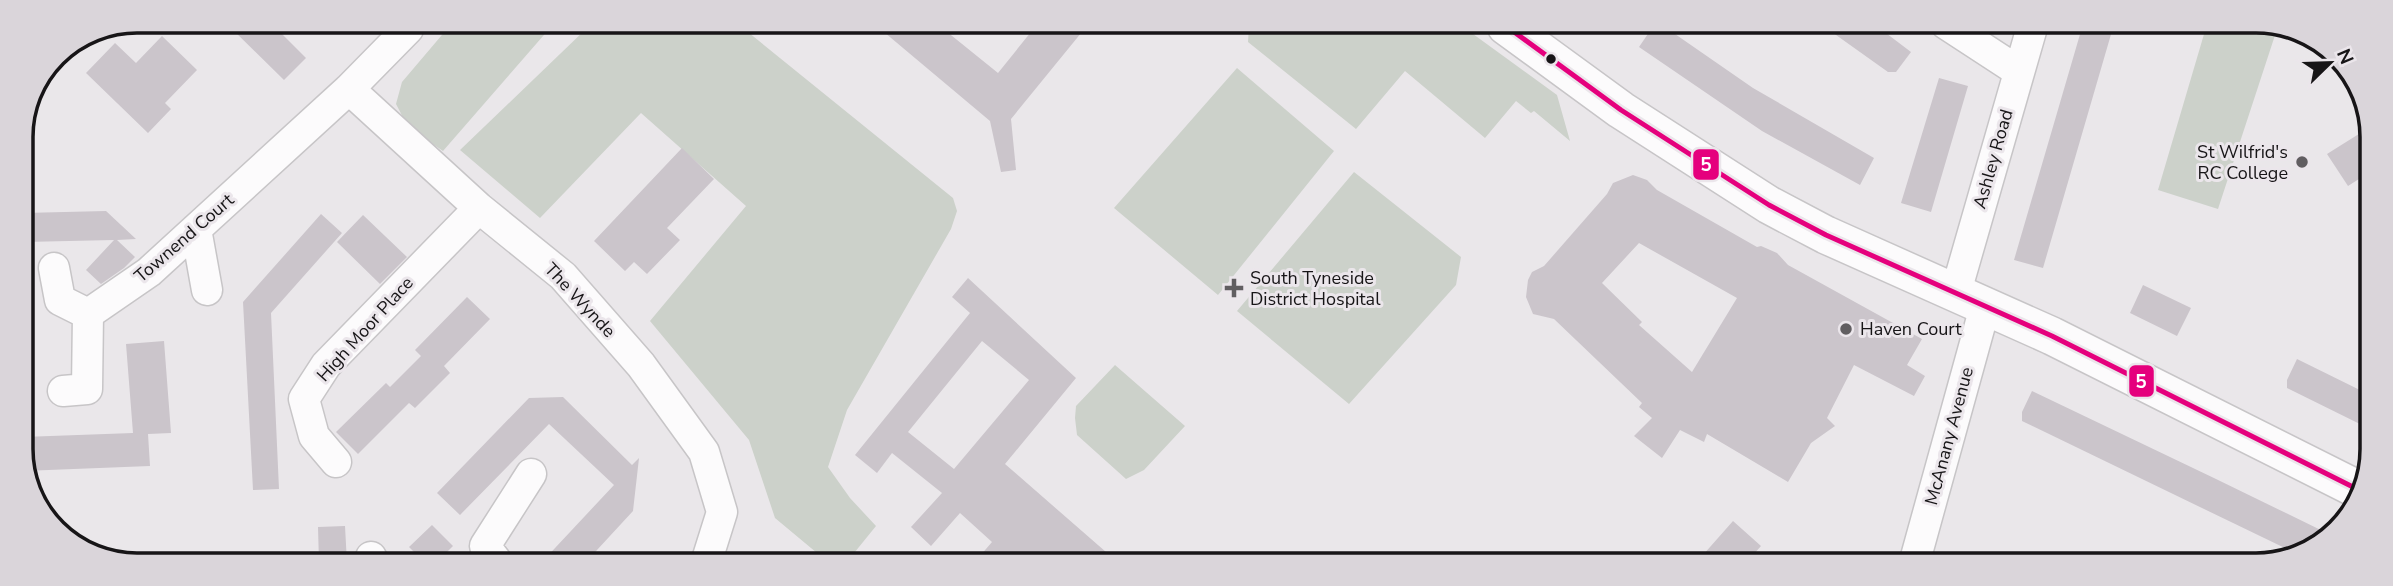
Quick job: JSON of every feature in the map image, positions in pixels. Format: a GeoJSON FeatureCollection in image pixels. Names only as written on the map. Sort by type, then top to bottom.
{"type":"FeatureCollection","features":[{"type":"Feature","properties":{"kind":"street","name":"Townend Court"},"geometry":{"type":"LineString","coordinates":[[88,314],[149,272],[349,89],[404,33]]}},
{"type":"Feature","properties":{"kind":"street"},"geometry":{"type":"LineString","coordinates":[[1516,33],[1621,110],[1769,205],[1826,235],[2052,336],[2353,487]]}},
{"type":"Feature","properties":{"kind":"street"},"geometry":{"type":"LineString","coordinates":[[1960,33],[2018,71]]}},
{"type":"Feature","properties":{"kind":"street","name":"Ashley Road"},"geometry":{"type":"LineString","coordinates":[[1970,301],[2018,71],[2030,33]]}},
{"type":"Feature","properties":{"kind":"street","name":"The Wynde"},"geometry":{"type":"LineString","coordinates":[[349,89],[479,208],[563,276],[641,365],[704,452],[722,513],[709,553]]}},
{"type":"Feature","properties":{"kind":"street","name":"High Moor Place"},"geometry":{"type":"LineString","coordinates":[[336,462],[314,436],[304,399],[326,365],[479,208]]}},
{"type":"Feature","properties":{"kind":"street"},"geometry":{"type":"LineString","coordinates":[[196,229],[206,290]]}},
{"type":"Feature","properties":{"kind":"street"},"geometry":{"type":"LineString","coordinates":[[54,268],[60,299],[88,314],[87,389],[63,391]]}},
{"type":"Feature","properties":{"kind":"street","name":"McAnany Avenue"},"geometry":{"type":"LineString","coordinates":[[1916,553],[1970,301]]}},
{"type":"Feature","properties":{"kind":"street"},"geometry":{"type":"LineString","coordinates":[[490,553],[485,546],[531,474]]}},
{"type":"Feature","properties":{"kind":"shaded area"},"geometry":{"type":"Polygon","coordinates":[[[444,33],[546,33],[443,151],[408,127],[396,104],[402,82],[444,33]]]}},
{"type":"Feature","properties":{"kind":"shaded area"},"geometry":{"type":"Polygon","coordinates":[[[582,33],[749,33],[953,198],[957,211],[951,229],[847,410],[828,467],[850,498],[876,526],[854,553],[817,553],[775,518],[749,440],[650,321],[746,206],[641,113],[540,218],[460,150],[582,33]]]}},
{"type":"Feature","properties":{"kind":"shaded area"},"geometry":{"type":"Polygon","coordinates":[[[1249,33],[1472,33],[1557,95],[1570,141],[1534,111],[1531,113],[1516,101],[1485,138],[1405,71],[1356,129],[1248,42],[1249,33]]]}},
{"type":"Feature","properties":{"kind":"shaded area"},"geometry":{"type":"Polygon","coordinates":[[[2204,33],[2275,35],[2218,209],[2158,190],[2204,33]]]}},
{"type":"Feature","properties":{"kind":"shaded area"},"geometry":{"type":"Polygon","coordinates":[[[1237,68],[1334,151],[1218,295],[1114,208],[1237,68]]]}},
{"type":"Feature","properties":{"kind":"shaded area"},"geometry":{"type":"Polygon","coordinates":[[[1354,172],[1461,257],[1456,285],[1349,404],[1237,311],[1354,172]]]}},
{"type":"Feature","properties":{"kind":"shaded area"},"geometry":{"type":"Polygon","coordinates":[[[1115,365],[1185,426],[1144,470],[1126,479],[1077,435],[1075,418],[1076,406],[1115,365]]]}},
{"type":"Feature","properties":{"kind":"building"},"geometry":{"type":"Polygon","coordinates":[[[236,33],[281,33],[306,58],[284,80],[236,33]]]}},
{"type":"Feature","properties":{"kind":"building"},"geometry":{"type":"Polygon","coordinates":[[[885,33],[948,33],[998,73],[1030,33],[1081,33],[1011,119],[1016,170],[1001,172],[990,121],[885,33]]]}},
{"type":"Feature","properties":{"kind":"building"},"geometry":{"type":"Polygon","coordinates":[[[1649,33],[1674,33],[1753,88],[1874,158],[1860,185],[1762,131],[1639,47],[1649,33]]]}},
{"type":"Feature","properties":{"kind":"building"},"geometry":{"type":"Polygon","coordinates":[[[1833,33],[1886,33],[1911,52],[1896,72],[1888,72],[1833,33]]]}},
{"type":"Feature","properties":{"kind":"building"},"geometry":{"type":"Polygon","coordinates":[[[2080,33],[2111,33],[2043,268],[2014,260],[2080,33]]]}},
{"type":"Feature","properties":{"kind":"building"},"geometry":{"type":"Polygon","coordinates":[[[162,36],[197,70],[165,103],[171,109],[148,133],[86,73],[115,43],[136,63],[162,36]]]}},
{"type":"Feature","properties":{"kind":"building"},"geometry":{"type":"Polygon","coordinates":[[[1939,78],[1968,86],[1931,212],[1901,203],[1939,78]]]}},
{"type":"Feature","properties":{"kind":"building"},"geometry":{"type":"Polygon","coordinates":[[[2360,133],[2360,178],[2348,186],[2327,154],[2360,133]]]}},
{"type":"Feature","properties":{"kind":"building"},"geometry":{"type":"Polygon","coordinates":[[[682,148],[714,179],[667,228],[680,240],[647,274],[634,262],[625,271],[594,241],[682,148]]]}},
{"type":"Feature","properties":{"kind":"building","name":"Haven Court"},"geometry":{"type":"Polygon","coordinates":[[[1633,175],[1647,180],[1657,190],[1757,247],[1761,246],[1777,253],[1788,265],[1922,339],[1907,365],[1925,376],[1914,396],[1854,365],[1827,418],[1835,426],[1811,443],[1788,482],[1707,434],[1704,442],[1680,430],[1662,458],[1634,436],[1652,418],[1639,407],[1642,403],[1554,319],[1533,314],[1526,297],[1532,272],[1544,266],[1607,194],[1613,183],[1633,175]],[[1639,243],[1602,283],[1642,322],[1639,325],[1692,372],[1737,298],[1639,243]]]}},
{"type":"Feature","properties":{"kind":"building"},"geometry":{"type":"Polygon","coordinates":[[[106,211],[136,239],[117,240],[135,257],[101,284],[86,270],[114,240],[33,242],[33,213],[106,211]]]}},
{"type":"Feature","properties":{"kind":"building"},"geometry":{"type":"Polygon","coordinates":[[[321,214],[342,233],[271,313],[279,489],[253,490],[243,302],[321,214]]]}},
{"type":"Feature","properties":{"kind":"building"},"geometry":{"type":"Polygon","coordinates":[[[363,215],[407,257],[380,284],[337,242],[363,215]]]}},
{"type":"Feature","properties":{"kind":"building"},"geometry":{"type":"Polygon","coordinates":[[[968,278],[1076,378],[1005,464],[1105,553],[982,553],[992,542],[960,513],[931,546],[911,527],[942,493],[892,453],[877,473],[855,455],[970,313],[952,297],[968,278]],[[982,341],[908,432],[954,469],[1029,380],[982,341]]]}},
{"type":"Feature","properties":{"kind":"building"},"geometry":{"type":"Polygon","coordinates":[[[2143,285],[2191,308],[2177,336],[2130,313],[2143,285]]]}},
{"type":"Feature","properties":{"kind":"building"},"geometry":{"type":"Polygon","coordinates":[[[467,297],[490,319],[444,366],[450,373],[415,408],[409,403],[358,454],[336,432],[386,383],[390,387],[421,356],[415,350],[467,297]]]}},
{"type":"Feature","properties":{"kind":"building"},"geometry":{"type":"Polygon","coordinates":[[[164,341],[171,433],[148,434],[150,466],[35,471],[33,437],[133,433],[126,344],[164,341]]]}},
{"type":"Feature","properties":{"kind":"building"},"geometry":{"type":"Polygon","coordinates":[[[2297,359],[2360,390],[2360,424],[2287,388],[2287,380],[2297,359]]]}},
{"type":"Feature","properties":{"kind":"building"},"geometry":{"type":"Polygon","coordinates":[[[2032,391],[2320,530],[2308,539],[2285,548],[2022,421],[2022,412],[2032,391]]]}},
{"type":"Feature","properties":{"kind":"building"},"geometry":{"type":"Polygon","coordinates":[[[563,397],[632,465],[639,458],[633,511],[594,553],[550,553],[614,485],[549,424],[460,515],[437,493],[529,398],[563,397]]]}},
{"type":"Feature","properties":{"kind":"building"},"geometry":{"type":"Polygon","coordinates":[[[1733,521],[1761,546],[1755,553],[1705,553],[1733,521]]]}},
{"type":"Feature","properties":{"kind":"building"},"geometry":{"type":"Polygon","coordinates":[[[432,525],[453,546],[446,553],[415,553],[409,547],[432,525]]]}},
{"type":"Feature","properties":{"kind":"building"},"geometry":{"type":"Polygon","coordinates":[[[345,526],[346,553],[319,553],[318,527],[345,526]]]}},
{"type":"Feature","properties":{"kind":"transit line","name":"5"},"geometry":{"type":"LineString","coordinates":[[1516,33],[1621,110],[1769,205],[1826,235],[2052,336],[2353,487]]}},
{"type":"Feature","properties":{"kind":"place","name":"St Wilfrid's RC College"},"geometry":{"type":"Point","coordinates":[2302,162]}},
{"type":"Feature","properties":{"kind":"place","name":"South Tyneside District Hospital"},"geometry":{"type":"Point","coordinates":[1234,288]}},
{"type":"Feature","properties":{"kind":"place","name":"Haven Court"},"geometry":{"type":"Point","coordinates":[1846,329]}}]}
